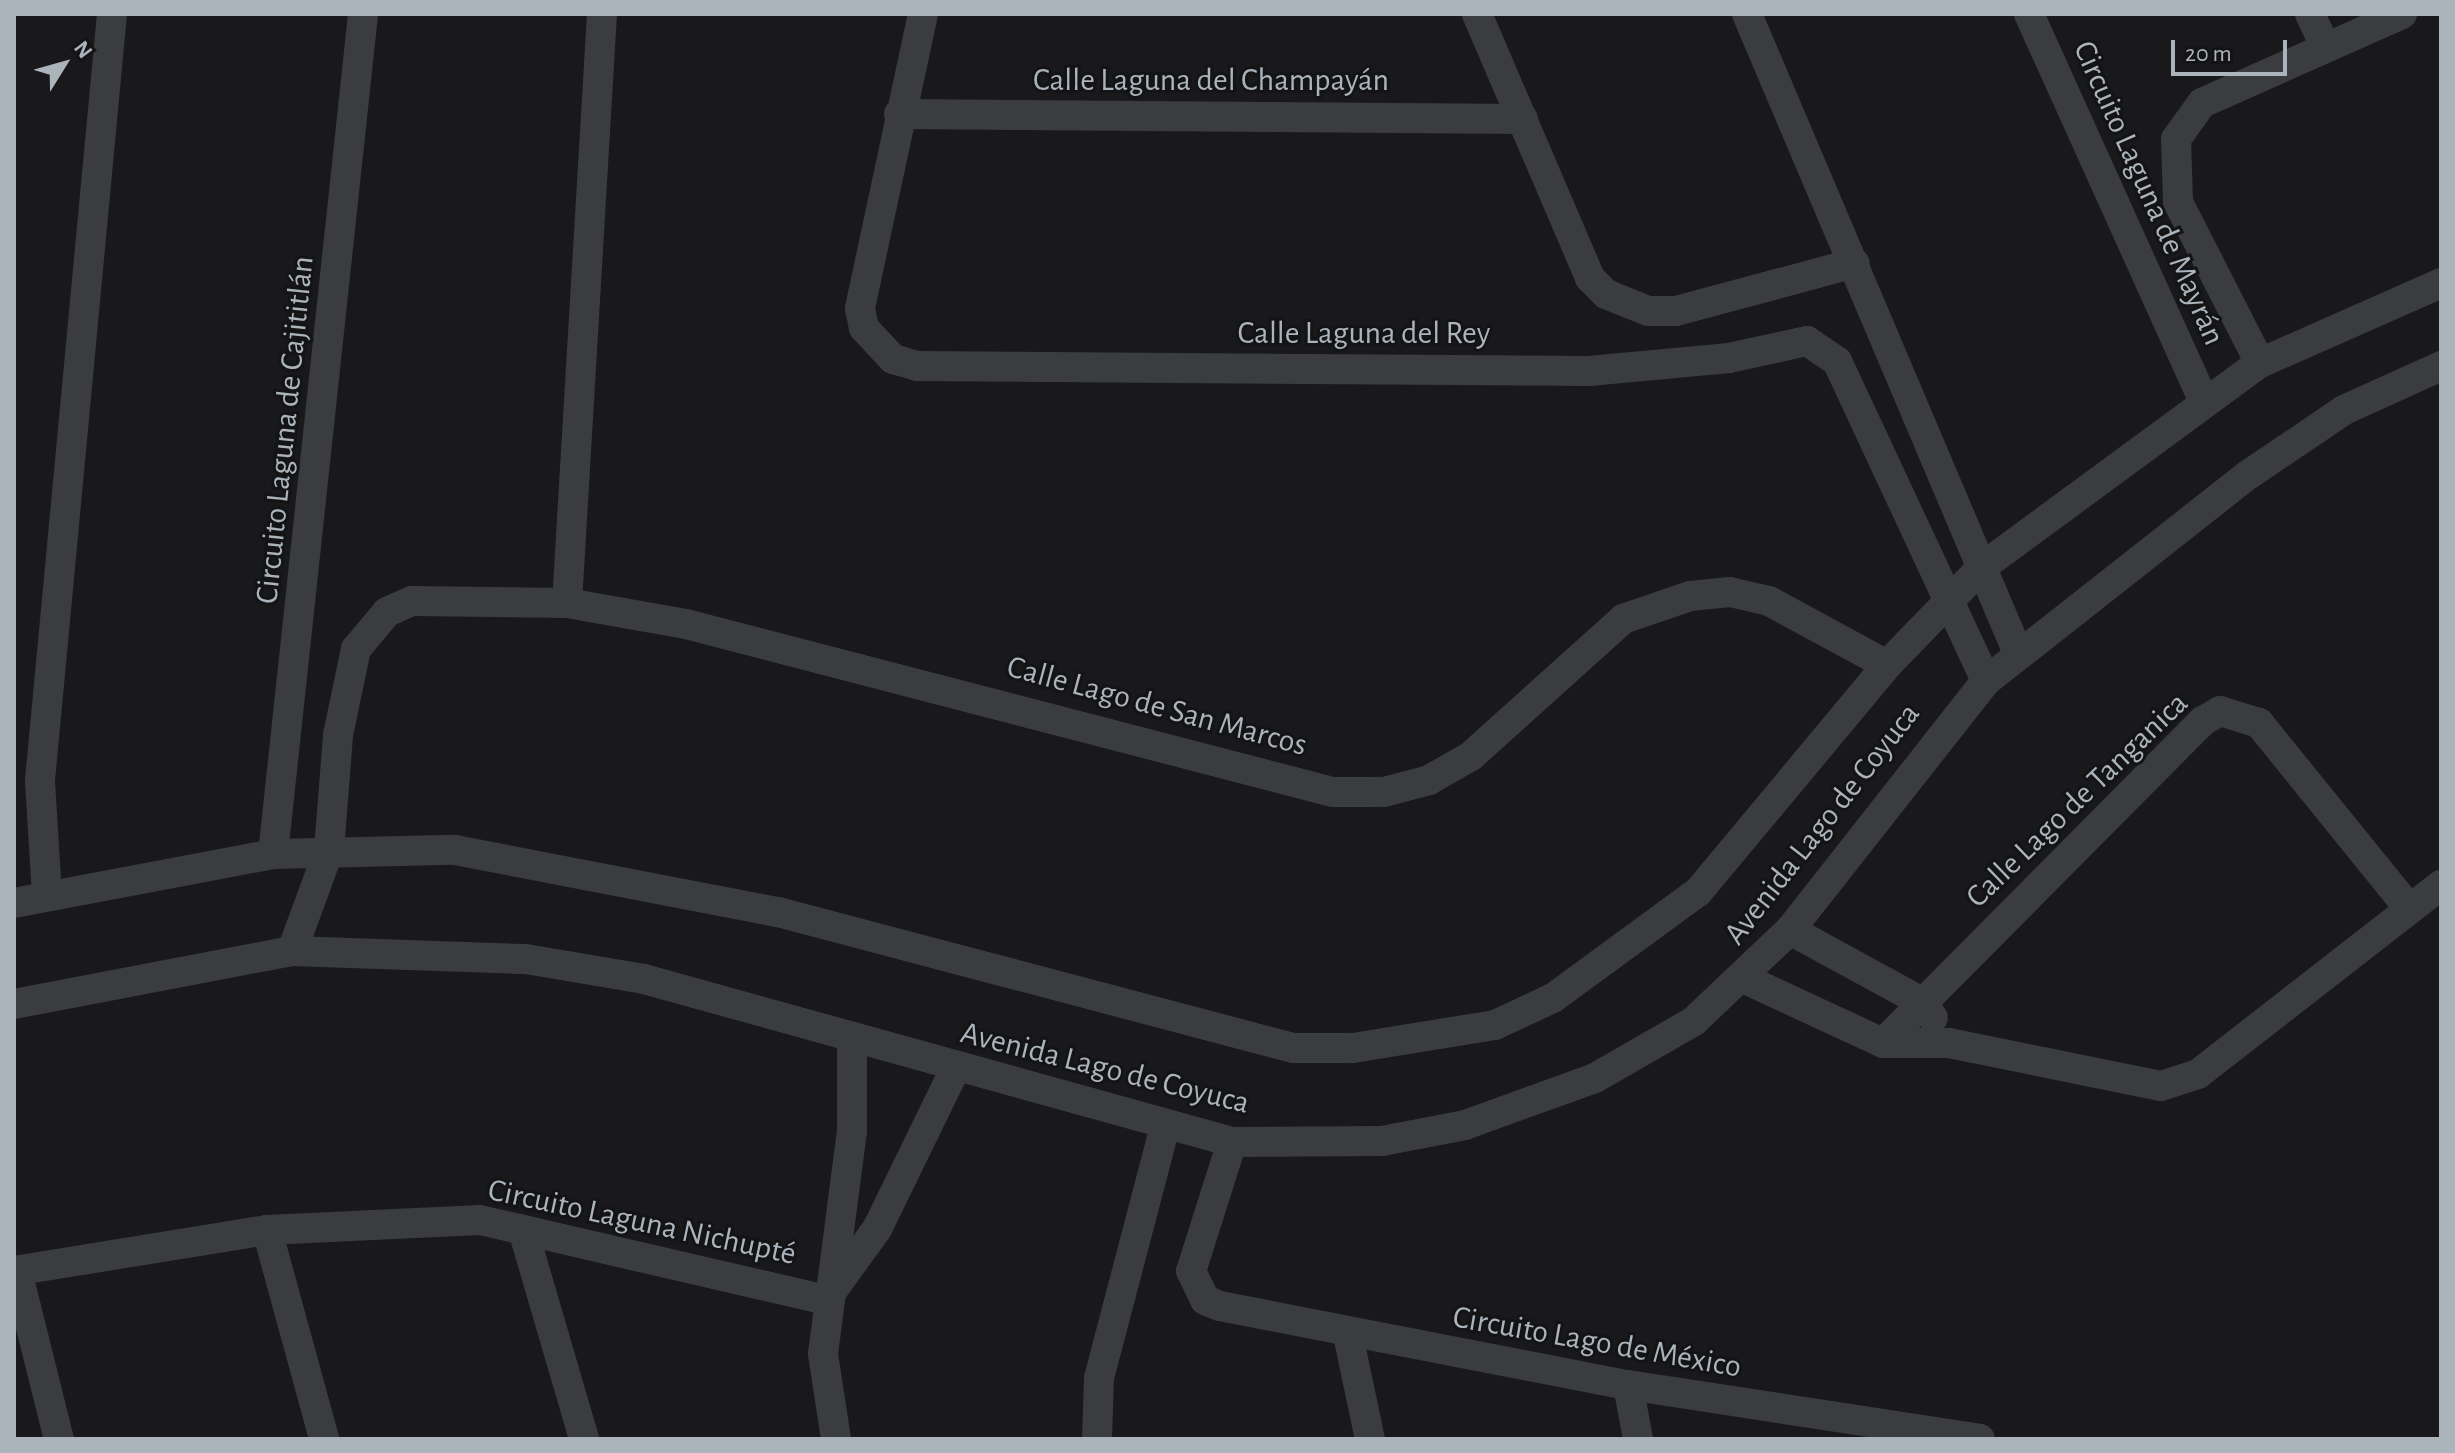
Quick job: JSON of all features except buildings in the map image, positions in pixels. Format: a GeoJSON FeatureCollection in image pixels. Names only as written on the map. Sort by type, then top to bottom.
{"type":"FeatureCollection","features":[{"type":"Feature","properties":{"kind":"street"},"geometry":{"type":"LineString","coordinates":[[47,896],[40,780],[112,14]]}},
{"type":"Feature","properties":{"kind":"street","name":"Circuito Laguna de Cajititlán"},"geometry":{"type":"LineString","coordinates":[[273,854],[363,14]]}},
{"type":"Feature","properties":{"kind":"street"},"geometry":{"type":"LineString","coordinates":[[567,603],[602,14]]}},
{"type":"Feature","properties":{"kind":"street","name":"Calle Laguna del Rey"},"geometry":{"type":"LineString","coordinates":[[923,14],[899,114],[860,308],[864,328],[893,359],[917,366],[1589,371],[1729,358],[1807,341],[1837,361],[1986,681]]}},
{"type":"Feature","properties":{"kind":"street"},"geometry":{"type":"LineString","coordinates":[[1477,14],[1590,278],[1626,305],[1676,311],[1855,263]]}},
{"type":"Feature","properties":{"kind":"street"},"geometry":{"type":"LineString","coordinates":[[1747,14],[2018,653]]}},
{"type":"Feature","properties":{"kind":"street","name":"Circuito Laguna de Mayrán"},"geometry":{"type":"LineString","coordinates":[[2029,14],[2204,402]]}},
{"type":"Feature","properties":{"kind":"street"},"geometry":{"type":"LineString","coordinates":[[2310,14],[2324,44]]}},
{"type":"Feature","properties":{"kind":"street","name":"Circuito Laguna de Mayrán"},"geometry":{"type":"LineString","coordinates":[[2260,363],[2178,202],[2176,139],[2202,103],[2324,44],[2402,14]]}},
{"type":"Feature","properties":{"kind":"street","name":"Calle Laguna del Champayán"},"geometry":{"type":"LineString","coordinates":[[899,114],[1523,119]]}},
{"type":"Feature","properties":{"kind":"street","name":"Avenida Lago de Coyuca"},"geometry":{"type":"LineString","coordinates":[[14,903],[273,854],[329,850],[455,850],[560,866],[778,912],[1293,1048],[1435,1039],[1495,1025],[1553,998],[1659,926],[1698,892],[1887,665],[1982,567],[2260,363],[2438,294]]}},
{"type":"Feature","properties":{"kind":"street","name":"Avenida Lago de Coyuca"},"geometry":{"type":"LineString","coordinates":[[14,1004],[292,951],[526,959],[644,979],[1165,1126],[1232,1142],[1382,1141],[1529,1106],[1640,1055],[1745,979],[1790,930],[1986,681],[2018,653],[2272,459],[2344,410],[2441,366]]}},
{"type":"Feature","properties":{"kind":"street","name":"Calle Lago de San Marcos"},"geometry":{"type":"LineString","coordinates":[[329,850],[338,735],[356,649],[387,612],[412,601],[567,603],[974,693],[1333,792],[1384,792],[1429,780],[1471,756],[1623,619],[1690,596],[1730,592],[1769,601],[1887,665]]}},
{"type":"Feature","properties":{"kind":"street","name":"Calle Lago de Tanganica"},"geometry":{"type":"LineString","coordinates":[[1922,1002],[2220,711],[2259,723],[2409,908]]}},
{"type":"Feature","properties":{"kind":"street"},"geometry":{"type":"LineString","coordinates":[[292,951],[329,850]]}},
{"type":"Feature","properties":{"kind":"street"},"geometry":{"type":"LineString","coordinates":[[1745,979],[1883,1043],[1949,1043],[2145,1085],[2178,1083],[2441,885]]}},
{"type":"Feature","properties":{"kind":"street"},"geometry":{"type":"LineString","coordinates":[[1790,930],[1922,1002],[1949,1043]]}},
{"type":"Feature","properties":{"kind":"street"},"geometry":{"type":"LineString","coordinates":[[1883,1043],[1922,1002]]}},
{"type":"Feature","properties":{"kind":"street"},"geometry":{"type":"LineString","coordinates":[[836,1439],[823,1354],[826,1300],[852,1131],[852,1037]]}},
{"type":"Feature","properties":{"kind":"street"},"geometry":{"type":"LineString","coordinates":[[826,1300],[877,1229],[956,1067]]}},
{"type":"Feature","properties":{"kind":"street"},"geometry":{"type":"LineString","coordinates":[[1097,1439],[1099,1378],[1165,1126]]}},
{"type":"Feature","properties":{"kind":"street","name":"Circuito Lago de México"},"geometry":{"type":"LineString","coordinates":[[1232,1142],[1191,1271],[1205,1300],[1348,1335],[1894,1433],[1980,1439]]}},
{"type":"Feature","properties":{"kind":"street","name":"Circuito Laguna Nichupté"},"geometry":{"type":"LineString","coordinates":[[16,1271],[267,1230],[480,1220],[826,1300]]}},
{"type":"Feature","properties":{"kind":"street"},"geometry":{"type":"LineString","coordinates":[[267,1230],[324,1439]]}},
{"type":"Feature","properties":{"kind":"street"},"geometry":{"type":"LineString","coordinates":[[523,1230],[584,1439]]}},
{"type":"Feature","properties":{"kind":"street"},"geometry":{"type":"LineString","coordinates":[[16,1271],[59,1439]]}},
{"type":"Feature","properties":{"kind":"street"},"geometry":{"type":"LineString","coordinates":[[1348,1335],[1370,1439]]}},
{"type":"Feature","properties":{"kind":"street"},"geometry":{"type":"LineString","coordinates":[[1628,1385],[1638,1439]]}}]}
